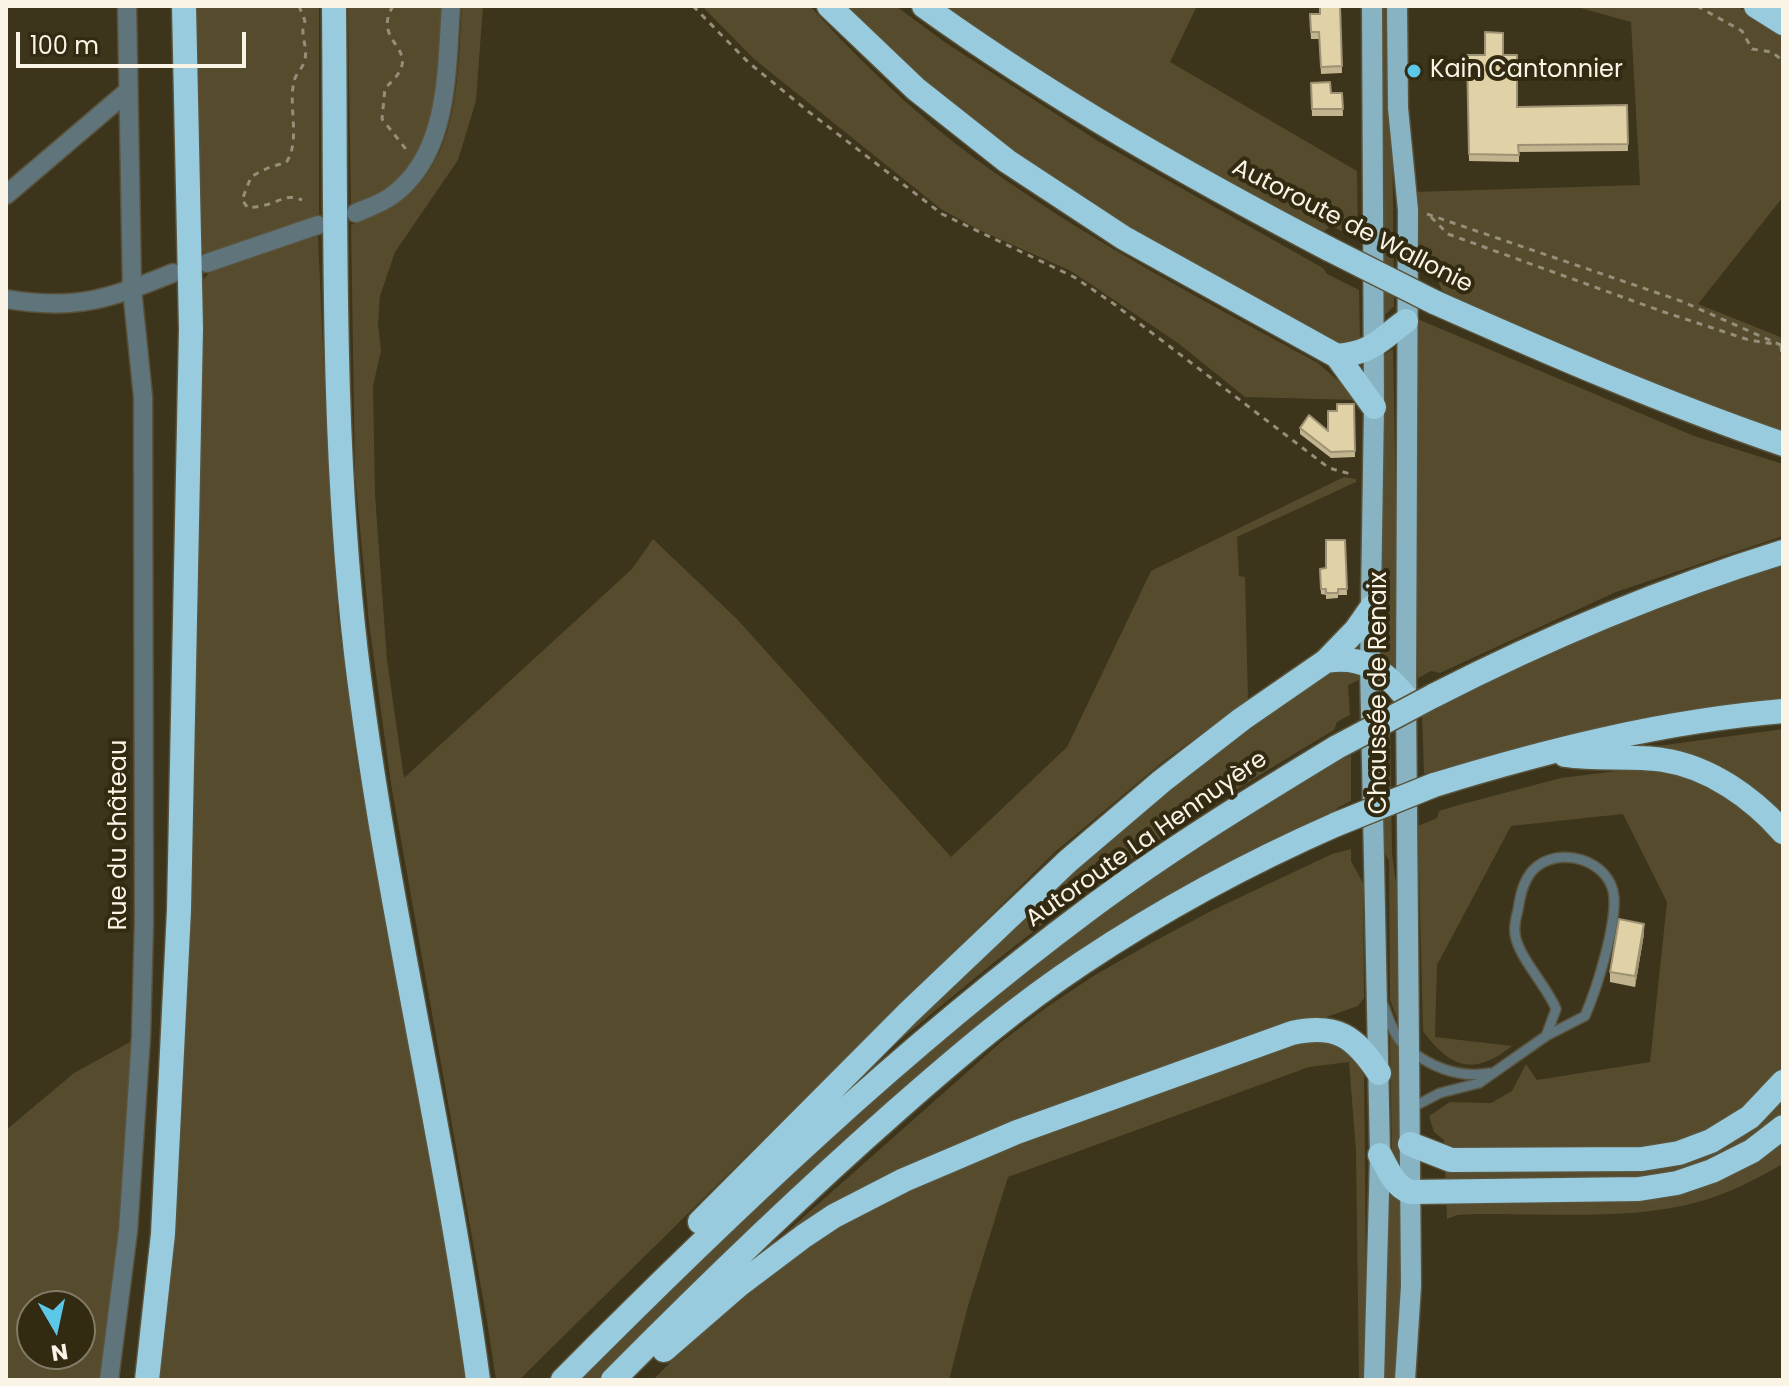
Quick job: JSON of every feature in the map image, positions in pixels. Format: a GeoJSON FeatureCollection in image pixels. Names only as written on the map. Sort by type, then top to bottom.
{"type":"FeatureCollection","features":[{"type":"Feature","properties":{"kind":"highway"},"geometry":{"type":"LineString","coordinates":[[147,1380],[163,1234],[179,910],[191,329],[184,6]]}},
{"type":"Feature","properties":{"kind":"highway"},"geometry":{"type":"LineString","coordinates":[[334,6],[339,437],[344,531],[356,649],[368,752],[464,1273],[478,1380]]}},
{"type":"Feature","properties":{"kind":"highway"},"geometry":{"type":"LineString","coordinates":[[829,6],[916,89],[1007,161],[1124,238],[1337,356],[1374,407]]}},
{"type":"Feature","properties":{"kind":"highway","name":"Autoroute de Wallonie"},"geometry":{"type":"LineString","coordinates":[[924,6],[982,48],[1141,147],[1329,249],[1434,302],[1571,363],[1712,420],[1783,444]]}},
{"type":"Feature","properties":{"kind":"highway"},"geometry":{"type":"LineString","coordinates":[[1756,6],[1783,23]]}},
{"type":"Feature","properties":{"kind":"highway"},"geometry":{"type":"LineString","coordinates":[[1337,356],[1358,354],[1374,347],[1406,321]]}},
{"type":"Feature","properties":{"kind":"highway","name":"Autoroute La Hennuyère"},"geometry":{"type":"LineString","coordinates":[[563,1380],[755,1192],[925,1038],[1090,908],[1239,808],[1337,747],[1433,696],[1513,655],[1594,619],[1705,576],[1783,552]]}},
{"type":"Feature","properties":{"kind":"highway"},"geometry":{"type":"LineString","coordinates":[[654,1289],[677,1245],[1004,919],[1162,781],[1242,719],[1326,661],[1356,630],[1372,607]]}},
{"type":"Feature","properties":{"kind":"highway"},"geometry":{"type":"LineString","coordinates":[[1326,661],[1345,658],[1370,665],[1393,681],[1406,697]]}},
{"type":"Feature","properties":{"kind":"highway"},"geometry":{"type":"LineString","coordinates":[[613,1380],[735,1257],[950,1064],[1030,1000],[1092,956],[1174,906],[1277,851],[1434,785],[1547,752],[1650,729],[1783,711]]}},
{"type":"Feature","properties":{"kind":"highway"},"geometry":{"type":"LineString","coordinates":[[1547,752],[1586,758],[1666,760],[1704,773],[1736,791],[1765,812],[1783,832]]}},
{"type":"Feature","properties":{"kind":"highway"},"geometry":{"type":"LineString","coordinates":[[634,1380],[715,1305],[804,1236],[863,1200],[967,1152],[1263,1043],[1312,1029],[1330,1030],[1350,1038],[1362,1048],[1379,1073]]}},
{"type":"Feature","properties":{"kind":"highway"},"geometry":{"type":"LineString","coordinates":[[1410,1144],[1451,1160],[1642,1159],[1679,1153],[1711,1141],[1750,1117],[1783,1082]]}},
{"type":"Feature","properties":{"kind":"highway"},"geometry":{"type":"LineString","coordinates":[[1380,1155],[1392,1178],[1410,1192],[1639,1189],[1677,1183],[1712,1171],[1752,1151],[1783,1127]]}},
{"type":"Feature","properties":{"kind":"main road","name":"Chaussée de Renaix"},"geometry":{"type":"LineString","coordinates":[[1372,6],[1374,480],[1370,665],[1380,1155],[1374,1380]]}},
{"type":"Feature","properties":{"kind":"main road","name":"Chaussée de Renaix"},"geometry":{"type":"LineString","coordinates":[[1397,6],[1398,108],[1408,210],[1406,697],[1411,1286],[1405,1380]]}},
{"type":"Feature","properties":{"kind":"street","name":"Rue du château"},"geometry":{"type":"LineString","coordinates":[[109,1380],[128,1231],[141,1036],[144,922],[143,397],[132,289],[127,6]]}},
{"type":"Feature","properties":{"kind":"street"},"geometry":{"type":"LineString","coordinates":[[356,213],[390,197],[408,181],[427,156],[439,123],[451,6]]}},
{"type":"Feature","properties":{"kind":"street"},"geometry":{"type":"LineString","coordinates":[[6,195],[128,91]]}},
{"type":"Feature","properties":{"kind":"street"},"geometry":{"type":"LineString","coordinates":[[207,263],[318,225]]}},
{"type":"Feature","properties":{"kind":"street"},"geometry":{"type":"LineString","coordinates":[[6,299],[65,305],[96,300],[173,273]]}},
{"type":"Feature","properties":{"kind":"lane"},"geometry":{"type":"LineString","coordinates":[[1410,1109],[1440,1093],[1479,1083],[1546,1036],[1585,1016],[1596,990],[1614,896],[1600,870],[1571,856],[1540,864],[1530,873],[1520,896],[1515,923],[1515,936],[1522,951],[1550,994],[1556,1009],[1546,1036]]}},
{"type":"Feature","properties":{"kind":"lane"},"geometry":{"type":"LineString","coordinates":[[1377,992],[1401,1043],[1450,1073],[1472,1076],[1498,1072]]}},
{"type":"Feature","properties":{"kind":"path"},"geometry":{"type":"LineString","coordinates":[[299,6],[305,21],[302,26],[306,61],[295,77],[291,154],[286,163],[274,165],[270,170],[251,177],[242,200],[248,208],[293,196],[302,200]]}},
{"type":"Feature","properties":{"kind":"path"},"geometry":{"type":"LineString","coordinates":[[386,6],[389,12],[388,31],[404,61],[399,75],[385,88],[382,119],[421,164]]}},
{"type":"Feature","properties":{"kind":"path"},"geometry":{"type":"LineString","coordinates":[[389,12],[393,6]]}},
{"type":"Feature","properties":{"kind":"path"},"geometry":{"type":"LineString","coordinates":[[693,6],[748,62],[942,214],[1074,277],[1329,468],[1374,480]]}},
{"type":"Feature","properties":{"kind":"path"},"geometry":{"type":"LineString","coordinates":[[1697,6],[1742,31],[1752,49],[1772,52],[1783,61]]}},
{"type":"Feature","properties":{"kind":"path"},"geometry":{"type":"LineString","coordinates":[[1408,210],[1681,301],[1782,346]]}},
{"type":"Feature","properties":{"kind":"path"},"geometry":{"type":"LineString","coordinates":[[1430,215],[1448,234],[1661,311],[1749,340],[1782,346]]}},
{"type":"Feature","properties":{"kind":"path"},"geometry":{"type":"LineString","coordinates":[[1782,346],[1783,366]]}},
{"type":"Feature","properties":{"kind":"shaded area"},"geometry":{"type":"Polygon","coordinates":[[[194,6],[319,6],[319,218],[208,256],[200,249],[194,6]]]}},
{"type":"Feature","properties":{"kind":"shaded area"},"geometry":{"type":"Polygon","coordinates":[[[348,6],[447,6],[439,109],[414,167],[386,192],[351,207],[348,6]]]}},
{"type":"Feature","properties":{"kind":"shaded area"},"geometry":{"type":"Polygon","coordinates":[[[462,6],[483,6],[476,101],[458,160],[395,252],[380,296],[378,324],[381,351],[373,386],[375,494],[387,660],[404,778],[632,569],[653,539],[737,619],[951,857],[1067,747],[1151,571],[1344,477],[1356,479],[1356,482],[1237,537],[1239,576],[1245,577],[1248,700],[1165,760],[1055,852],[519,1380],[496,1380],[391,784],[369,623],[355,475],[351,225],[385,210],[410,193],[428,172],[441,148],[455,92],[462,6]]]}},
{"type":"Feature","properties":{"kind":"shaded area"},"geometry":{"type":"Polygon","coordinates":[[[702,6],[810,6],[902,98],[978,160],[1119,252],[1318,363],[1355,400],[1245,397],[1178,343],[1071,271],[977,229],[941,209],[754,59],[702,6]]]}},
{"type":"Feature","properties":{"kind":"shaded area"},"geometry":{"type":"Polygon","coordinates":[[[841,6],[896,6],[946,43],[1098,141],[1359,290],[1360,342],[1348,348],[1266,306],[1060,186],[987,138],[841,6]]]}},
{"type":"Feature","properties":{"kind":"shaded area"},"geometry":{"type":"Polygon","coordinates":[[[945,6],[1197,6],[1170,62],[1357,171],[1358,239],[1331,226],[1323,232],[1208,173],[1048,77],[945,6]]]}},
{"type":"Feature","properties":{"kind":"shaded area"},"geometry":{"type":"Polygon","coordinates":[[[1378,6],[1391,6],[1394,306],[1379,321],[1378,6]]]}},
{"type":"Feature","properties":{"kind":"shaded area"},"geometry":{"type":"Polygon","coordinates":[[[1573,6],[1737,6],[1783,36],[1783,197],[1698,304],[1783,338],[1783,434],[1559,345],[1442,291],[1435,274],[1413,259],[1413,192],[1640,185],[1631,22],[1573,6]]]}},
{"type":"Feature","properties":{"kind":"shaded area"},"geometry":{"type":"Polygon","coordinates":[[[318,236],[338,618],[358,768],[445,1241],[465,1380],[158,1380],[175,1229],[188,976],[196,716],[201,282],[211,271],[318,236]]]}},
{"type":"Feature","properties":{"kind":"shaded area"},"geometry":{"type":"Polygon","coordinates":[[[1413,317],[1694,436],[1783,464],[1783,536],[1616,592],[1440,673],[1431,671],[1418,678],[1413,317]]]}},
{"type":"Feature","properties":{"kind":"shaded area"},"geometry":{"type":"Polygon","coordinates":[[[1393,349],[1399,680],[1379,664],[1379,358],[1393,349]]]}},
{"type":"Feature","properties":{"kind":"shaded area"},"geometry":{"type":"Polygon","coordinates":[[[1783,560],[1783,702],[1440,775],[1433,771],[1424,774],[1422,716],[1444,701],[1638,611],[1783,560]]]}},
{"type":"Feature","properties":{"kind":"shaded area"},"geometry":{"type":"Polygon","coordinates":[[[1330,667],[1361,670],[1361,679],[1348,685],[1350,715],[1337,722],[1334,730],[1215,803],[1066,906],[844,1088],[1097,842],[1330,667]]]}},
{"type":"Feature","properties":{"kind":"shaded area"},"geometry":{"type":"Polygon","coordinates":[[[1384,689],[1390,704],[1392,854],[1399,905],[1402,1032],[1390,1000],[1389,861],[1380,843],[1379,699],[1384,689]]]}},
{"type":"Feature","properties":{"kind":"shaded area"},"geometry":{"type":"Polygon","coordinates":[[[1783,729],[1783,1164],[1720,1195],[1672,1208],[1588,1215],[1476,1214],[1447,1219],[1444,1140],[1434,1132],[1429,1116],[1450,1102],[1491,1103],[1512,1091],[1526,1064],[1537,1080],[1650,1062],[1667,902],[1623,814],[1511,826],[1437,965],[1435,1037],[1512,1046],[1486,1062],[1464,1064],[1443,1054],[1423,1031],[1418,826],[1437,818],[1439,811],[1455,806],[1561,778],[1632,769],[1643,748],[1783,729]]]}},
{"type":"Feature","properties":{"kind":"shaded area"},"geometry":{"type":"Polygon","coordinates":[[[1351,756],[1351,801],[1337,808],[1336,814],[1147,910],[651,1328],[600,1380],[575,1380],[763,1194],[965,1017],[1138,885],[1332,760],[1351,756]]]}},
{"type":"Feature","properties":{"kind":"shaded area"},"geometry":{"type":"Polygon","coordinates":[[[1351,849],[1351,861],[1363,883],[1364,998],[1358,1006],[1004,1130],[747,1267],[1001,1042],[1047,1007],[1095,975],[1213,910],[1332,854],[1351,849]]]}},
{"type":"Feature","properties":{"kind":"shaded area"},"geometry":{"type":"Polygon","coordinates":[[[1390,1033],[1401,1052],[1402,1167],[1396,1167],[1392,1155],[1390,1033]]]}},
{"type":"Feature","properties":{"kind":"shaded area"},"geometry":{"type":"Polygon","coordinates":[[[141,1036],[109,1380],[6,1380],[6,1130],[74,1073],[141,1036]]]}},
{"type":"Feature","properties":{"kind":"shaded area"},"geometry":{"type":"Polygon","coordinates":[[[1322,1036],[1342,1041],[1364,1069],[1367,1380],[1359,1380],[1356,1151],[1349,1062],[1309,1067],[1008,1177],[968,1306],[949,1380],[653,1380],[704,1330],[761,1282],[822,1239],[884,1203],[989,1156],[1322,1036]]]}},
{"type":"Feature","properties":{"kind":"shaded area"},"geometry":{"type":"Polygon","coordinates":[[[1383,1167],[1402,1199],[1398,1380],[1383,1380],[1383,1167]]]}},
{"type":"Feature","properties":{"kind":"building"},"geometry":{"type":"Polygon","coordinates":[[[1320,6],[1340,6],[1342,66],[1321,67],[1319,32],[1311,32],[1310,14],[1320,14],[1320,6]]]}},
{"type":"Feature","properties":{"kind":"building"},"geometry":{"type":"Polygon","coordinates":[[[1485,32],[1503,33],[1503,55],[1517,55],[1517,107],[1627,105],[1628,144],[1518,145],[1519,155],[1469,154],[1467,55],[1485,55],[1485,32]]]}},
{"type":"Feature","properties":{"kind":"building"},"geometry":{"type":"Polygon","coordinates":[[[1330,82],[1331,93],[1342,93],[1343,109],[1312,109],[1311,83],[1330,82]]]}},
{"type":"Feature","properties":{"kind":"building"},"geometry":{"type":"Polygon","coordinates":[[[1337,404],[1354,404],[1355,451],[1331,452],[1300,428],[1309,415],[1328,431],[1328,411],[1337,411],[1337,404]]]}},
{"type":"Feature","properties":{"kind":"building"},"geometry":{"type":"Polygon","coordinates":[[[1326,540],[1345,540],[1347,589],[1338,589],[1338,593],[1326,593],[1326,589],[1321,589],[1320,569],[1326,568],[1326,540]]]}},
{"type":"Feature","properties":{"kind":"building"},"geometry":{"type":"Polygon","coordinates":[[[1619,919],[1644,924],[1635,976],[1610,972],[1619,919]]]}},
{"type":"Feature","properties":{"kind":"place","name":"Kain Cantonnier"},"geometry":{"type":"Point","coordinates":[1414,71]}}]}
